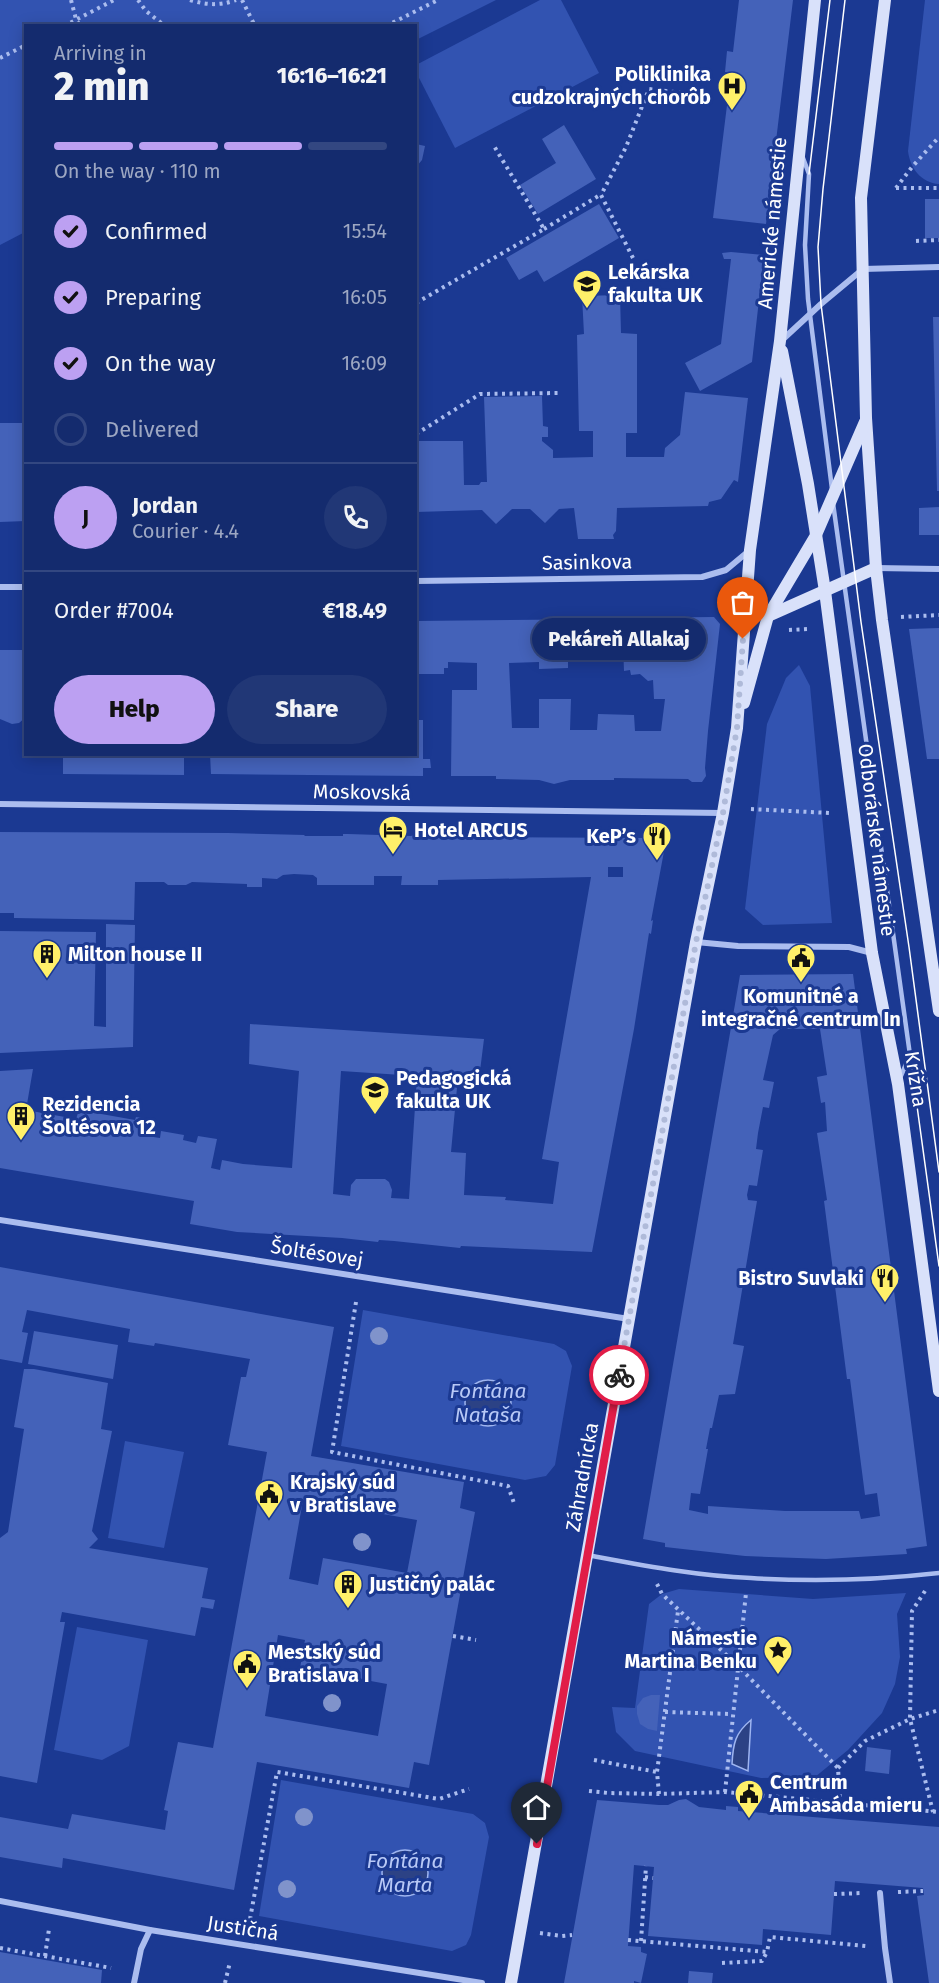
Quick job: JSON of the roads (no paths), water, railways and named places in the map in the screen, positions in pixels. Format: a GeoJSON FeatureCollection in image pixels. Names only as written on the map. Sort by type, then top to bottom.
{"type":"FeatureCollection","features":[{"type":"Feature","properties":{"kind":"street","name":"Americké námestie"},"geometry":{"type":"LineString","coordinates":[[780,341],[815,0]]}},
{"type":"Feature","properties":{"kind":"street"},"geometry":{"type":"LineString","coordinates":[[885,0],[862,186],[863,269],[939,267]]}},
{"type":"Feature","properties":{"kind":"street","name":"Americké námestie"},"geometry":{"type":"LineString","coordinates":[[780,341],[863,269]]}},
{"type":"Feature","properties":{"kind":"street","name":"Odborárske námestie"},"geometry":{"type":"LineString","coordinates":[[863,269],[866,418],[876,568],[939,1011]]}},
{"type":"Feature","properties":{"kind":"street","name":"Odborárske námestie"},"geometry":{"type":"LineString","coordinates":[[780,341],[808,484],[825,591],[872,953],[849,947],[738,946],[696,942],[723,813],[737,728],[750,550],[780,341]]}},
{"type":"Feature","properties":{"kind":"street","name":"Odborárske námestie"},"geometry":{"type":"LineString","coordinates":[[737,728],[768,616],[815,537],[866,418]]}},
{"type":"Feature","properties":{"kind":"street","name":"Sasinkova"},"geometry":{"type":"LineString","coordinates":[[417,581],[702,577],[726,570],[750,550]]}},
{"type":"Feature","properties":{"kind":"street"},"geometry":{"type":"LineString","coordinates":[[768,616],[876,568],[939,569]]}},
{"type":"Feature","properties":{"kind":"street"},"geometry":{"type":"LineString","coordinates":[[0,587],[24,587]]}},
{"type":"Feature","properties":{"kind":"street","name":"Moskovská"},"geometry":{"type":"LineString","coordinates":[[0,804],[723,813]]}},
{"type":"Feature","properties":{"kind":"street","name":"Záhradnícka"},"geometry":{"type":"LineString","coordinates":[[511,1983],[696,942]]}},
{"type":"Feature","properties":{"kind":"street","name":"Krížna"},"geometry":{"type":"LineString","coordinates":[[872,953],[898,1084],[939,1391]]}},
{"type":"Feature","properties":{"kind":"street","name":"Šoltésovej"},"geometry":{"type":"LineString","coordinates":[[0,1220],[630,1319]]}},
{"type":"Feature","properties":{"kind":"street"},"geometry":{"type":"LineString","coordinates":[[880,1893],[890,1983]]}},
{"type":"Feature","properties":{"kind":"street","name":"Justičná"},"geometry":{"type":"LineString","coordinates":[[0,1901],[150,1930],[482,1983]]}},
{"type":"Feature","properties":{"kind":"street"},"geometry":{"type":"LineString","coordinates":[[134,1983],[141,1949],[150,1930]]}},
{"type":"Feature","properties":{"kind":"lane"},"geometry":{"type":"LineString","coordinates":[[799,145],[809,174],[805,245],[810,314],[844,582],[910,1055],[898,1084]]}},
{"type":"Feature","properties":{"kind":"lane"},"geometry":{"type":"LineString","coordinates":[[588,1555],[648,1566],[749,1578],[830,1581],[938,1573]]}},
{"type":"Feature","properties":{"kind":"water","name":"Fontána Nataša"},"geometry":{"type":"Polygon","coordinates":[[[488,1380],[504,1387],[511,1403],[504,1419],[488,1426],[472,1419],[465,1403],[472,1387],[488,1380]]]}},
{"type":"Feature","properties":{"kind":"water"},"geometry":{"type":"Polygon","coordinates":[[[751,1720],[748,1771],[732,1764],[736,1739],[751,1720]]]}},
{"type":"Feature","properties":{"kind":"water","name":"Fontána Marta"},"geometry":{"type":"Polygon","coordinates":[[[405,1850],[414,1851],[422,1856],[427,1864],[427,1882],[422,1890],[414,1895],[405,1896],[396,1895],[388,1890],[383,1882],[382,1873],[383,1864],[388,1856],[396,1851],[405,1850]]]}},
{"type":"Feature","properties":{"kind":"tram line"},"geometry":{"type":"LineString","coordinates":[[809,174],[830,0]]}},
{"type":"Feature","properties":{"kind":"tram line"},"geometry":{"type":"LineString","coordinates":[[845,0],[818,247],[821,304],[861,622],[909,947],[939,1172]]}},
{"type":"Feature","properties":{"kind":"tram line"},"geometry":{"type":"LineString","coordinates":[[910,1055],[939,1266]]}},
{"type":"Feature","properties":{"kind":"place","name":"Poliklinika cudzokrajných chorôb"},"geometry":{"type":"Point","coordinates":[732,112]}},
{"type":"Feature","properties":{"kind":"place","name":"Lekárska fakulta UK"},"geometry":{"type":"Point","coordinates":[587,310]}},
{"type":"Feature","properties":{"kind":"place","name":"Pekáreň Allakaj"},"geometry":{"type":"Point","coordinates":[743,639]}},
{"type":"Feature","properties":{"kind":"place","name":"Hotel ARCUS"},"geometry":{"type":"Point","coordinates":[393,856]}},
{"type":"Feature","properties":{"kind":"place","name":"KeP’s"},"geometry":{"type":"Point","coordinates":[657,862]}},
{"type":"Feature","properties":{"kind":"place","name":"Milton house II"},"geometry":{"type":"Point","coordinates":[47,980]}},
{"type":"Feature","properties":{"kind":"place","name":"Komunitné a integračné centrum In"},"geometry":{"type":"Point","coordinates":[801,984]}},
{"type":"Feature","properties":{"kind":"place","name":"Pedagogická fakulta UK"},"geometry":{"type":"Point","coordinates":[375,1116]}},
{"type":"Feature","properties":{"kind":"place","name":"Rezidencia Šoltésova 12"},"geometry":{"type":"Point","coordinates":[21,1142]}},
{"type":"Feature","properties":{"kind":"place","name":"Bistro Suvlaki"},"geometry":{"type":"Point","coordinates":[885,1304]}},
{"type":"Feature","properties":{"kind":"place","name":"Krajský súd v Bratislave"},"geometry":{"type":"Point","coordinates":[269,1520]}},
{"type":"Feature","properties":{"kind":"place","name":"Justičný palác"},"geometry":{"type":"Point","coordinates":[348,1610]}},
{"type":"Feature","properties":{"kind":"place","name":"Námestie Martina Benku"},"geometry":{"type":"Point","coordinates":[778,1676]}},
{"type":"Feature","properties":{"kind":"place","name":"Mestský súd Bratislava I"},"geometry":{"type":"Point","coordinates":[247,1690]}},
{"type":"Feature","properties":{"kind":"place","name":"Centrum Ambasáda mieru"},"geometry":{"type":"Point","coordinates":[749,1820]}}]}
